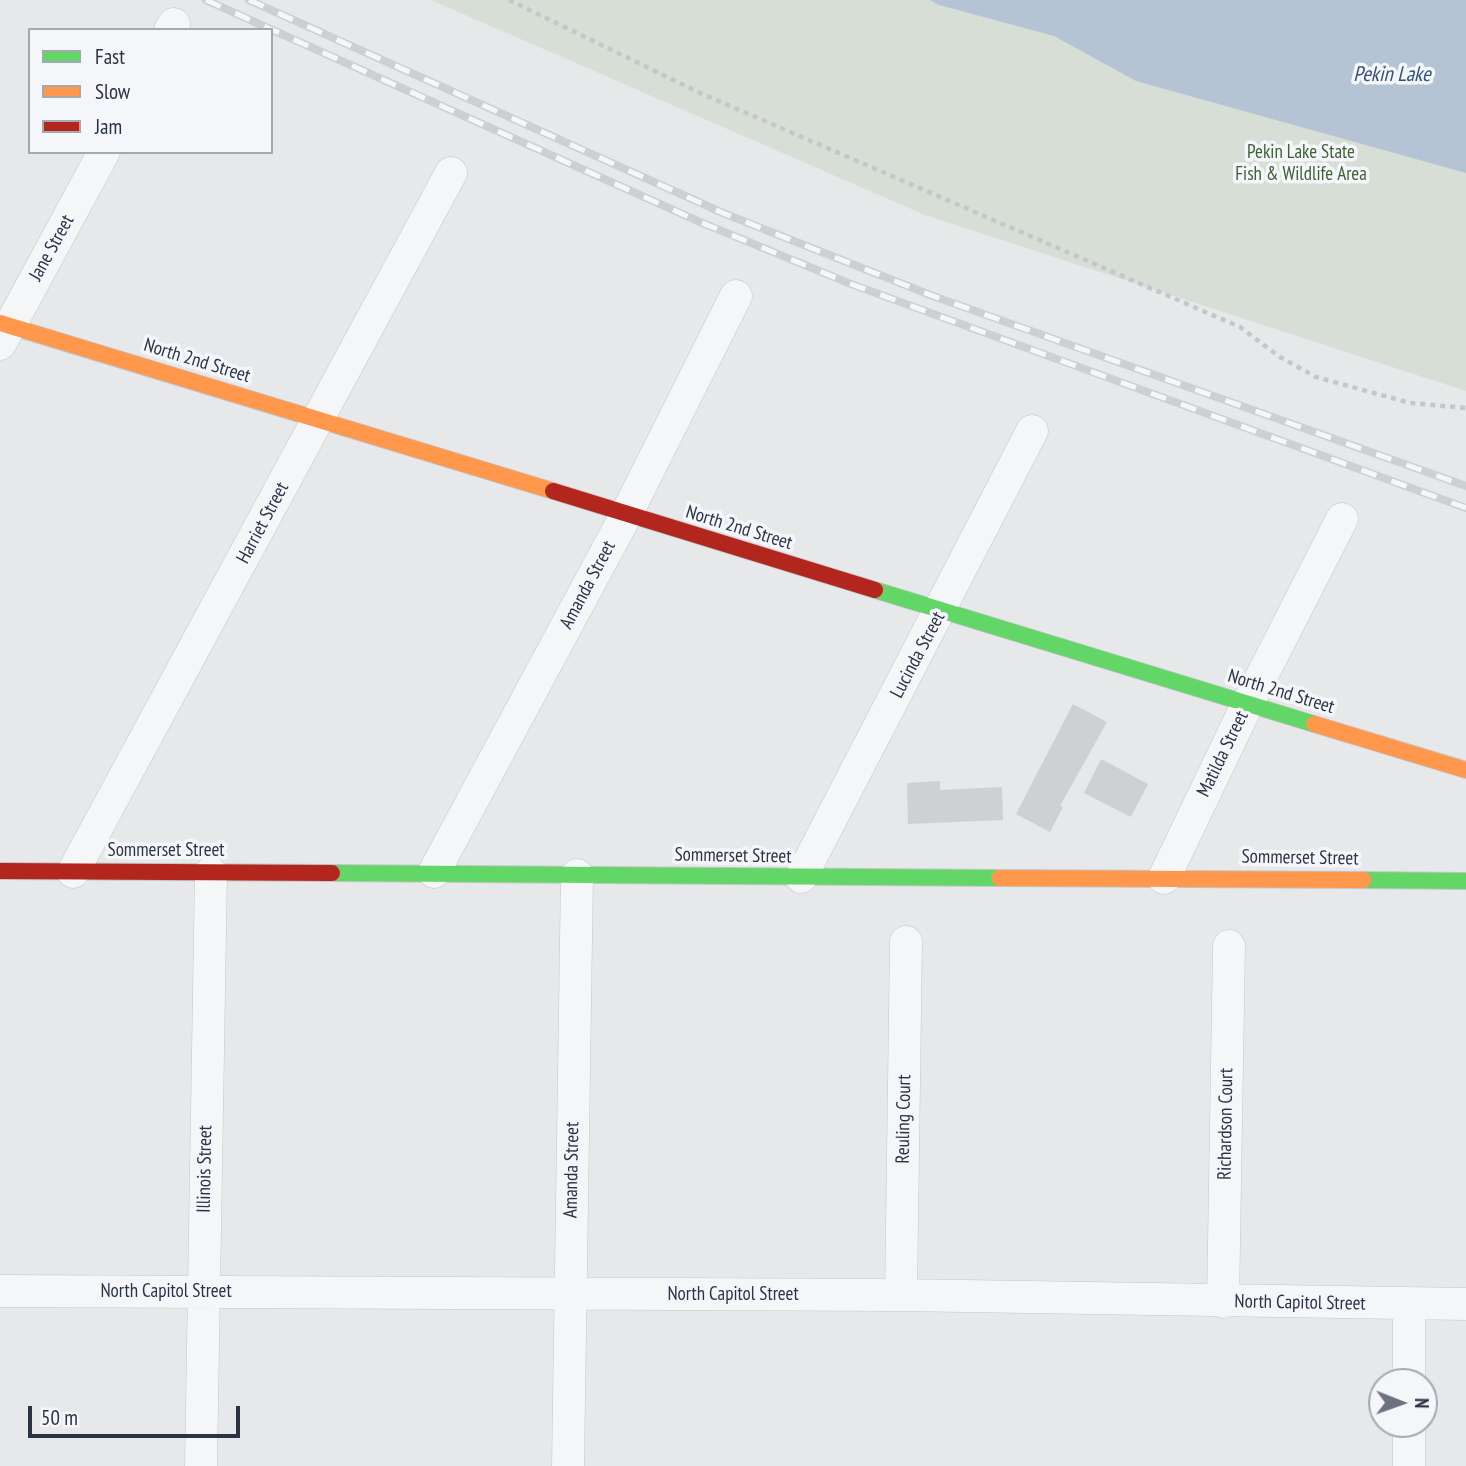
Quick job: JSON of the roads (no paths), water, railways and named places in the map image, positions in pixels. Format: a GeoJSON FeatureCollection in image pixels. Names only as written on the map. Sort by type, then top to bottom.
{"type":"FeatureCollection","features":[{"type":"Feature","properties":{"kind":"main road","name":"North 2nd Street"},"geometry":{"type":"LineString","coordinates":[[3,331],[318,421],[1466,770]]}},
{"type":"Feature","properties":{"kind":"main road","name":"Sommerset Street"},"geometry":{"type":"LineString","coordinates":[[0,871],[1466,881]]}},
{"type":"Feature","properties":{"kind":"street","name":"Jane Street"},"geometry":{"type":"LineString","coordinates":[[3,331],[103,154]]}},
{"type":"Feature","properties":{"kind":"street","name":"Harriet Street"},"geometry":{"type":"LineString","coordinates":[[73,872],[451,173]]}},
{"type":"Feature","properties":{"kind":"street","name":"Amanda Street"},"geometry":{"type":"LineString","coordinates":[[434,872],[626,515],[736,296]]}},
{"type":"Feature","properties":{"kind":"street","name":"Lucinda Street"},"geometry":{"type":"LineString","coordinates":[[801,877],[941,612],[1032,431]]}},
{"type":"Feature","properties":{"kind":"street","name":"Matilda Street"},"geometry":{"type":"LineString","coordinates":[[1164,878],[1248,703],[1342,519]]}},
{"type":"Feature","properties":{"kind":"street","name":"Illinois Street"},"geometry":{"type":"LineString","coordinates":[[201,1466],[211,873]]}},
{"type":"Feature","properties":{"kind":"street","name":"Amanda Street"},"geometry":{"type":"LineString","coordinates":[[568,1466],[577,875]]}},
{"type":"Feature","properties":{"kind":"street","name":"Reuling Court"},"geometry":{"type":"LineString","coordinates":[[901,1295],[906,942]]}},
{"type":"Feature","properties":{"kind":"street","name":"Richardson Court"},"geometry":{"type":"LineString","coordinates":[[1223,1302],[1229,946]]}},
{"type":"Feature","properties":{"kind":"street","name":"North Capitol Street"},"geometry":{"type":"LineString","coordinates":[[0,1291],[901,1295],[1466,1304]]}},
{"type":"Feature","properties":{"kind":"street"},"geometry":{"type":"LineString","coordinates":[[1409,1304],[1409,1368]]}},
{"type":"Feature","properties":{"kind":"street"},"geometry":{"type":"LineString","coordinates":[[1409,1438],[1409,1466]]}},
{"type":"Feature","properties":{"kind":"water","name":"Pekin Lake"},"geometry":{"type":"Polygon","coordinates":[[[930,0],[1466,0],[1466,173],[1136,81],[1054,36],[939,5],[930,0]]]}},
{"type":"Feature","properties":{"kind":"railway"},"geometry":{"type":"LineString","coordinates":[[206,0],[268,28]]}},
{"type":"Feature","properties":{"kind":"railway"},"geometry":{"type":"LineString","coordinates":[[249,0],[723,213],[933,296],[1466,486]]}},
{"type":"Feature","properties":{"kind":"railway"},"geometry":{"type":"LineString","coordinates":[[273,30],[700,222],[851,284],[1466,508]]}},
{"type":"Feature","properties":{"kind":"park label","name":"Pekin Lake State Fish & Wildlife Area"},"geometry":{"type":"Point","coordinates":[1301,164]}}]}
